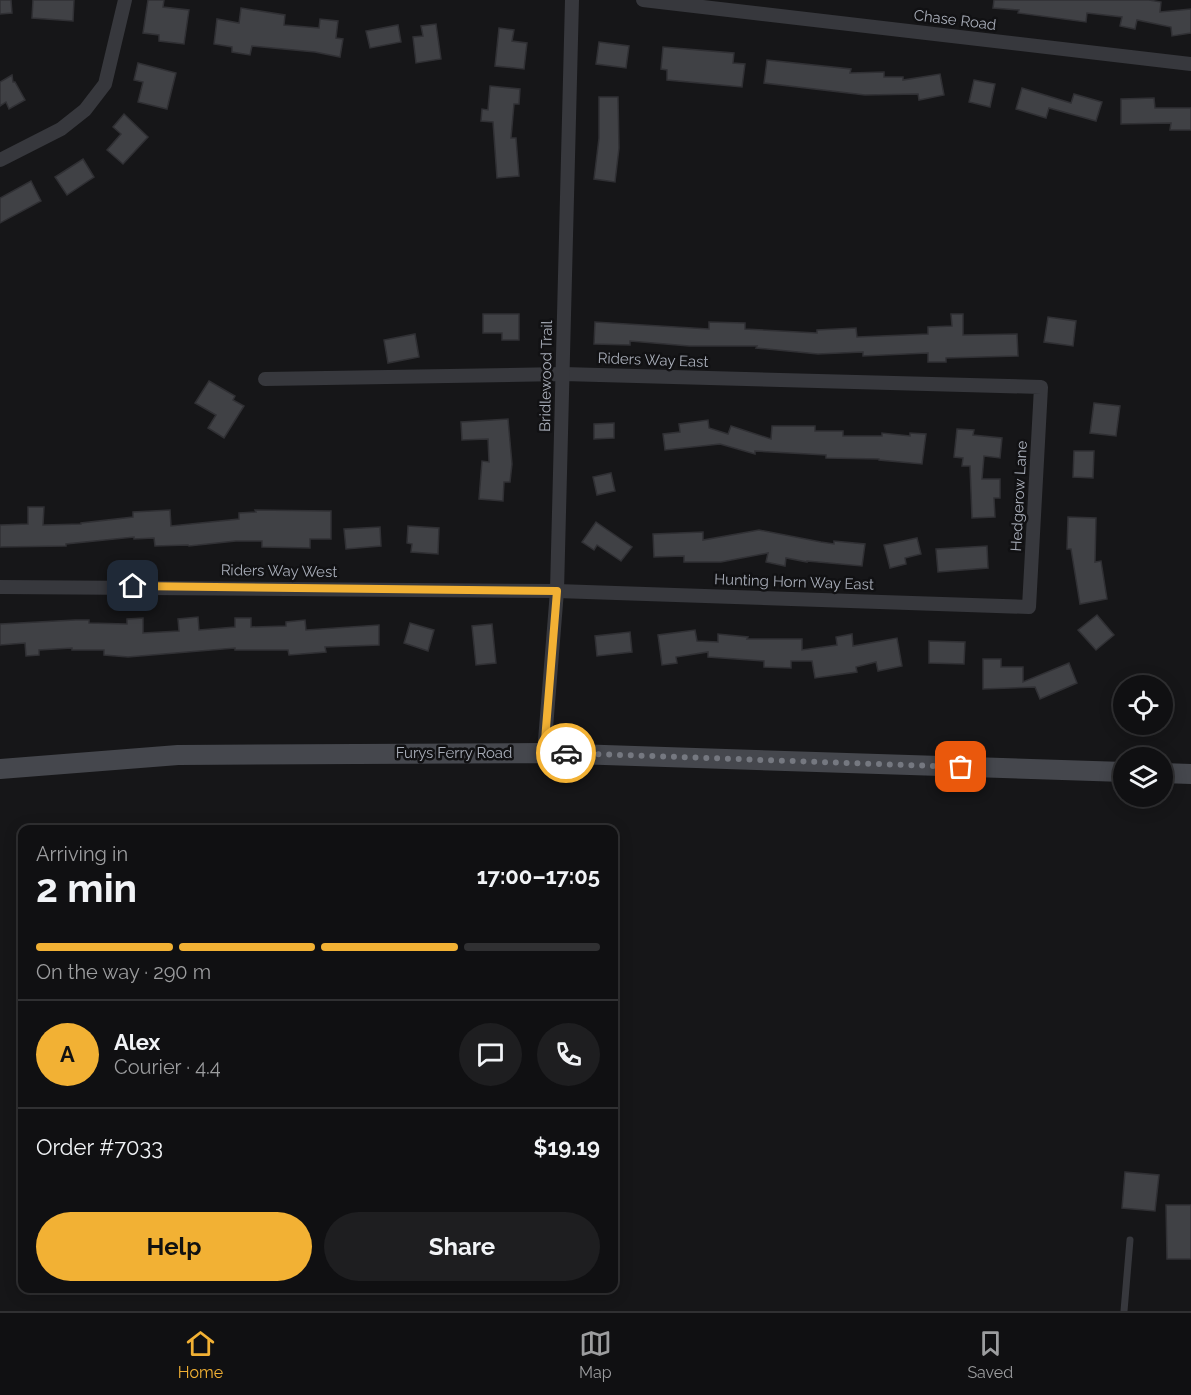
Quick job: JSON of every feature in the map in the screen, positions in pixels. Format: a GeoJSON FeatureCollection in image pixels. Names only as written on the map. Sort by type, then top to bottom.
{"type":"FeatureCollection","features":[{"type":"Feature","properties":{"kind":"main road","name":"Furys Ferry Road"},"geometry":{"type":"LineString","coordinates":[[0,769],[178,755],[544,753],[1113,772]]}},
{"type":"Feature","properties":{"kind":"main road"},"geometry":{"type":"LineString","coordinates":[[1173,773],[1191,774]]}},
{"type":"Feature","properties":{"kind":"street"},"geometry":{"type":"LineString","coordinates":[[0,160],[61,129],[85,110],[105,84],[125,0]]}},
{"type":"Feature","properties":{"kind":"street","name":"Bridlewood Trail"},"geometry":{"type":"LineString","coordinates":[[544,753],[557,591],[572,0]]}},
{"type":"Feature","properties":{"kind":"street","name":"Chase Road"},"geometry":{"type":"LineString","coordinates":[[643,0],[1191,64]]}},
{"type":"Feature","properties":{"kind":"street","name":"Riders Way East"},"geometry":{"type":"LineString","coordinates":[[265,379],[563,374],[1041,387]]}},
{"type":"Feature","properties":{"kind":"street","name":"Hedgerow Lane"},"geometry":{"type":"LineString","coordinates":[[1029,607],[1041,387]]}},
{"type":"Feature","properties":{"kind":"street","name":"Riders Way West"},"geometry":{"type":"LineString","coordinates":[[0,586],[557,591]]}},
{"type":"Feature","properties":{"kind":"street","name":"Hunting Horn Way East"},"geometry":{"type":"LineString","coordinates":[[557,591],[1029,607]]}},
{"type":"Feature","properties":{"kind":"lane"},"geometry":{"type":"LineString","coordinates":[[1124,1311],[1130,1240]]}},
{"type":"Feature","properties":{"kind":"building"},"geometry":{"type":"Polygon","coordinates":[[[0,0],[11,0],[12,13],[0,14],[0,0]]]}},
{"type":"Feature","properties":{"kind":"building"},"geometry":{"type":"Polygon","coordinates":[[[33,0],[74,0],[73,21],[32,18],[33,0]]]}},
{"type":"Feature","properties":{"kind":"building"},"geometry":{"type":"Polygon","coordinates":[[[148,0],[164,0],[163,7],[189,10],[184,44],[159,41],[159,35],[143,33],[148,0]]]}},
{"type":"Feature","properties":{"kind":"building"},"geometry":{"type":"Polygon","coordinates":[[[994,0],[1149,0],[1161,2],[1160,12],[1191,9],[1191,33],[1172,36],[1171,27],[1137,20],[1135,29],[1120,26],[1122,17],[1087,13],[1086,22],[1018,13],[1019,10],[993,8],[994,0]]]}},
{"type":"Feature","properties":{"kind":"building"},"geometry":{"type":"Polygon","coordinates":[[[241,8],[285,15],[284,25],[319,28],[320,19],[338,21],[336,38],[343,39],[340,57],[315,52],[252,46],[250,55],[232,52],[232,47],[214,44],[217,19],[239,23],[241,8]]]}},
{"type":"Feature","properties":{"kind":"building"},"geometry":{"type":"Polygon","coordinates":[[[436,24],[441,59],[416,63],[413,37],[423,36],[421,26],[436,24]]]}},
{"type":"Feature","properties":{"kind":"building"},"geometry":{"type":"Polygon","coordinates":[[[398,25],[401,42],[370,48],[366,31],[398,25]]]}},
{"type":"Feature","properties":{"kind":"building"},"geometry":{"type":"Polygon","coordinates":[[[499,28],[514,30],[512,41],[527,43],[524,69],[495,66],[499,28]]]}},
{"type":"Feature","properties":{"kind":"building"},"geometry":{"type":"Polygon","coordinates":[[[599,42],[629,46],[626,68],[596,64],[599,42]]]}},
{"type":"Feature","properties":{"kind":"building"},"geometry":{"type":"Polygon","coordinates":[[[663,47],[734,53],[733,63],[745,64],[742,87],[667,80],[667,70],[661,69],[663,47]]]}},
{"type":"Feature","properties":{"kind":"building"},"geometry":{"type":"Polygon","coordinates":[[[767,60],[851,69],[850,73],[884,72],[884,77],[903,77],[903,80],[940,74],[944,95],[919,100],[918,94],[865,95],[764,83],[767,60]]]}},
{"type":"Feature","properties":{"kind":"building"},"geometry":{"type":"Polygon","coordinates":[[[138,63],[176,73],[167,109],[138,102],[143,82],[134,80],[138,63]]]}},
{"type":"Feature","properties":{"kind":"building"},"geometry":{"type":"Polygon","coordinates":[[[12,75],[13,82],[25,100],[9,109],[6,102],[0,106],[0,82],[12,75]]]}},
{"type":"Feature","properties":{"kind":"building"},"geometry":{"type":"Polygon","coordinates":[[[974,80],[995,84],[990,107],[969,102],[974,80]]]}},
{"type":"Feature","properties":{"kind":"building"},"geometry":{"type":"Polygon","coordinates":[[[490,86],[520,89],[519,104],[514,104],[511,138],[516,138],[519,176],[497,178],[493,122],[481,121],[482,109],[488,110],[490,86]]]}},
{"type":"Feature","properties":{"kind":"building"},"geometry":{"type":"Polygon","coordinates":[[[1022,88],[1071,103],[1074,94],[1102,102],[1096,121],[1049,108],[1046,118],[1016,109],[1022,88]]]}},
{"type":"Feature","properties":{"kind":"building"},"geometry":{"type":"Polygon","coordinates":[[[599,97],[618,97],[619,148],[615,182],[594,179],[599,138],[599,97]]]}},
{"type":"Feature","properties":{"kind":"building"},"geometry":{"type":"Polygon","coordinates":[[[1154,98],[1155,108],[1191,108],[1191,130],[1170,130],[1171,123],[1121,124],[1121,99],[1154,98]]]}},
{"type":"Feature","properties":{"kind":"building"},"geometry":{"type":"Polygon","coordinates":[[[124,114],[148,137],[123,164],[107,150],[121,134],[113,127],[124,114]]]}},
{"type":"Feature","properties":{"kind":"building"},"geometry":{"type":"Polygon","coordinates":[[[83,159],[94,177],[67,195],[55,177],[83,159]]]}},
{"type":"Feature","properties":{"kind":"building"},"geometry":{"type":"Polygon","coordinates":[[[31,181],[41,201],[0,223],[0,198],[31,181]]]}},
{"type":"Feature","properties":{"kind":"building"},"geometry":{"type":"Polygon","coordinates":[[[483,314],[519,314],[519,340],[502,340],[502,333],[483,333],[483,314]]]}},
{"type":"Feature","properties":{"kind":"building"},"geometry":{"type":"Polygon","coordinates":[[[951,314],[963,314],[963,335],[1017,334],[1018,356],[946,358],[946,362],[928,362],[928,353],[863,356],[863,352],[818,354],[756,348],[757,346],[689,346],[630,341],[630,345],[594,344],[595,322],[709,329],[709,322],[745,323],[745,329],[817,333],[817,330],[856,328],[857,337],[928,334],[928,327],[952,326],[951,314]]]}},
{"type":"Feature","properties":{"kind":"building"},"geometry":{"type":"Polygon","coordinates":[[[1048,317],[1076,321],[1073,346],[1044,342],[1048,317]]]}},
{"type":"Feature","properties":{"kind":"building"},"geometry":{"type":"Polygon","coordinates":[[[415,334],[419,357],[388,363],[384,340],[415,334]]]}},
{"type":"Feature","properties":{"kind":"building"},"geometry":{"type":"Polygon","coordinates":[[[209,381],[235,396],[233,400],[244,406],[224,438],[208,428],[216,415],[195,403],[209,381]]]}},
{"type":"Feature","properties":{"kind":"building"},"geometry":{"type":"Polygon","coordinates":[[[1094,403],[1120,406],[1116,436],[1090,433],[1094,403]]]}},
{"type":"Feature","properties":{"kind":"building"},"geometry":{"type":"Polygon","coordinates":[[[508,419],[512,464],[510,482],[504,482],[503,501],[479,499],[482,461],[489,462],[488,439],[462,440],[461,422],[508,419]]]}},
{"type":"Feature","properties":{"kind":"building"},"geometry":{"type":"Polygon","coordinates":[[[708,420],[709,428],[728,434],[731,426],[771,439],[772,426],[815,426],[815,431],[843,431],[843,436],[882,436],[882,433],[910,436],[910,433],[926,434],[922,464],[879,459],[826,458],[826,455],[755,451],[755,454],[720,444],[665,450],[663,434],[680,432],[679,424],[708,420]]]}},
{"type":"Feature","properties":{"kind":"building"},"geometry":{"type":"Polygon","coordinates":[[[614,423],[614,438],[594,439],[594,424],[614,423]]]}},
{"type":"Feature","properties":{"kind":"building"},"geometry":{"type":"Polygon","coordinates":[[[957,429],[974,430],[973,435],[1002,438],[1000,458],[984,456],[982,479],[1000,479],[1000,498],[994,498],[995,517],[972,518],[970,466],[962,466],[963,458],[954,457],[957,429]]]}},
{"type":"Feature","properties":{"kind":"building"},"geometry":{"type":"Polygon","coordinates":[[[1074,451],[1094,451],[1093,478],[1073,477],[1074,451]]]}},
{"type":"Feature","properties":{"kind":"building"},"geometry":{"type":"Polygon","coordinates":[[[611,473],[615,491],[597,495],[593,477],[611,473]]]}},
{"type":"Feature","properties":{"kind":"building"},"geometry":{"type":"Polygon","coordinates":[[[28,507],[44,507],[43,525],[81,524],[133,517],[133,512],[170,510],[171,526],[239,519],[239,513],[256,512],[255,510],[331,511],[331,539],[310,539],[310,548],[262,547],[262,541],[155,546],[154,538],[134,539],[134,537],[66,544],[66,546],[0,547],[0,525],[28,524],[28,507]]]}},
{"type":"Feature","properties":{"kind":"building"},"geometry":{"type":"Polygon","coordinates":[[[1068,517],[1096,518],[1095,562],[1101,561],[1107,599],[1080,604],[1071,549],[1067,549],[1068,517]]]}},
{"type":"Feature","properties":{"kind":"building"},"geometry":{"type":"Polygon","coordinates":[[[596,522],[632,547],[621,561],[597,545],[594,550],[582,542],[596,522]]]}},
{"type":"Feature","properties":{"kind":"building"},"geometry":{"type":"Polygon","coordinates":[[[408,526],[439,528],[438,554],[411,552],[412,544],[407,543],[408,526]]]}},
{"type":"Feature","properties":{"kind":"building"},"geometry":{"type":"Polygon","coordinates":[[[380,527],[381,546],[346,549],[344,529],[380,527]]]}},
{"type":"Feature","properties":{"kind":"building"},"geometry":{"type":"Polygon","coordinates":[[[759,530],[834,544],[834,541],[865,544],[862,566],[786,558],[785,566],[766,562],[768,553],[721,562],[684,562],[684,556],[654,557],[653,534],[703,532],[703,540],[759,530]]]}},
{"type":"Feature","properties":{"kind":"building"},"geometry":{"type":"Polygon","coordinates":[[[917,538],[921,554],[905,558],[906,564],[890,568],[884,545],[917,538]]]}},
{"type":"Feature","properties":{"kind":"building"},"geometry":{"type":"Polygon","coordinates":[[[987,546],[988,568],[938,572],[936,549],[987,546]]]}},
{"type":"Feature","properties":{"kind":"building"},"geometry":{"type":"Polygon","coordinates":[[[1097,615],[1114,635],[1096,650],[1078,630],[1097,615]]]}},
{"type":"Feature","properties":{"kind":"building"},"geometry":{"type":"Polygon","coordinates":[[[198,617],[199,630],[235,627],[235,618],[251,618],[251,627],[286,626],[286,622],[305,620],[306,630],[379,625],[379,645],[325,647],[326,652],[289,655],[288,650],[235,650],[235,648],[128,657],[104,655],[104,650],[72,650],[72,648],[39,650],[39,655],[26,656],[25,643],[0,645],[0,624],[89,620],[89,623],[127,624],[127,619],[143,618],[143,633],[179,631],[178,619],[198,617]]]}},
{"type":"Feature","properties":{"kind":"building"},"geometry":{"type":"Polygon","coordinates":[[[410,623],[434,630],[428,651],[404,643],[410,623]]]}},
{"type":"Feature","properties":{"kind":"building"},"geometry":{"type":"Polygon","coordinates":[[[492,624],[496,663],[476,665],[472,626],[492,624]]]}},
{"type":"Feature","properties":{"kind":"building"},"geometry":{"type":"Polygon","coordinates":[[[695,630],[697,641],[718,642],[718,634],[748,637],[747,639],[802,639],[802,650],[837,645],[836,637],[852,634],[853,646],[897,638],[902,666],[878,671],[876,662],[856,667],[857,672],[815,678],[812,661],[791,661],[791,668],[764,667],[764,661],[708,657],[708,652],[676,657],[677,663],[662,665],[658,635],[695,630]]]}},
{"type":"Feature","properties":{"kind":"building"},"geometry":{"type":"Polygon","coordinates":[[[630,632],[632,652],[597,656],[595,636],[630,632]]]}},
{"type":"Feature","properties":{"kind":"building"},"geometry":{"type":"Polygon","coordinates":[[[929,641],[965,642],[964,664],[929,663],[929,641]]]}},
{"type":"Feature","properties":{"kind":"building"},"geometry":{"type":"Polygon","coordinates":[[[983,659],[1001,659],[1001,667],[1023,667],[1023,682],[1069,663],[1077,683],[1040,699],[1035,687],[983,689],[983,659]]]}},
{"type":"Feature","properties":{"kind":"building"},"geometry":{"type":"Polygon","coordinates":[[[1125,1172],[1159,1175],[1155,1211],[1122,1208],[1125,1172]]]}},
{"type":"Feature","properties":{"kind":"building"},"geometry":{"type":"Polygon","coordinates":[[[1166,1205],[1191,1205],[1191,1259],[1167,1259],[1166,1205]]]}},
{"type":"Feature","properties":{"kind":"way so far"},"geometry":{"type":"LineString","coordinates":[[566,753],[961,767]]}},
{"type":"Feature","properties":{"kind":"route"},"geometry":{"type":"LineString","coordinates":[[133,586],[557,591],[544,753],[566,753]]}}]}
